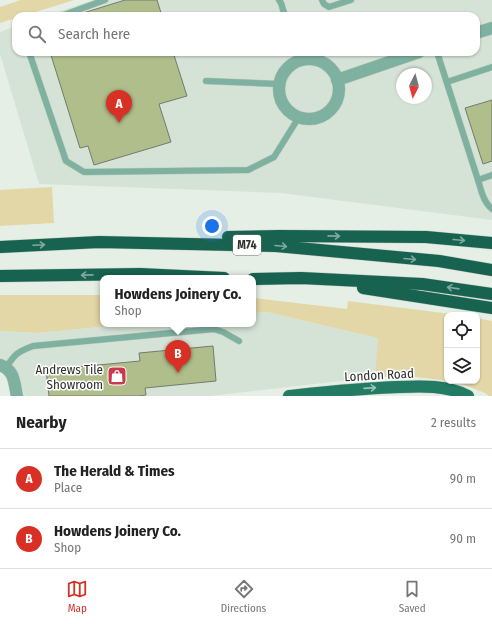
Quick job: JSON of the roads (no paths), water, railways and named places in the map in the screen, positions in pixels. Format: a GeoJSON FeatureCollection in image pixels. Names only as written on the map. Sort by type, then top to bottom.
{"type":"FeatureCollection","features":[{"type":"Feature","properties":{"kind":"highway","name":"M74"},"geometry":{"type":"LineString","coordinates":[[0,248],[99,242],[279,236],[426,237],[492,243]]}},
{"type":"Feature","properties":{"kind":"highway","name":"M74"},"geometry":{"type":"LineString","coordinates":[[99,242],[276,246],[439,261],[492,270]]}},
{"type":"Feature","properties":{"kind":"highway"},"geometry":{"type":"LineString","coordinates":[[0,276],[161,275]]}},
{"type":"Feature","properties":{"kind":"highway"},"geometry":{"type":"LineString","coordinates":[[256,278],[301,278],[422,284],[492,294]]}},
{"type":"Feature","properties":{"kind":"highway"},"geometry":{"type":"LineString","coordinates":[[301,278],[492,308]]}},
{"type":"Feature","properties":{"kind":"main road","name":"London Road"},"geometry":{"type":"LineString","coordinates":[[289,396],[370,388],[426,386],[442,388],[463,393],[468,396]]}},
{"type":"Feature","properties":{"kind":"street"},"geometry":{"type":"LineString","coordinates":[[480,32],[492,28]]}},
{"type":"Feature","properties":{"kind":"street"},"geometry":{"type":"LineString","coordinates":[[299,56],[319,60],[334,72],[338,80],[339,90],[333,107],[318,117],[299,117],[292,113],[281,100],[279,84],[282,76],[286,69],[293,64],[299,56]]}},
{"type":"Feature","properties":{"kind":"street"},"geometry":{"type":"LineString","coordinates":[[338,80],[407,56]]}},
{"type":"Feature","properties":{"kind":"street"},"geometry":{"type":"LineString","coordinates":[[3,366],[12,374],[17,396]]}},
{"type":"Feature","properties":{"kind":"lane"},"geometry":{"type":"LineString","coordinates":[[72,12],[105,0]]}},
{"type":"Feature","properties":{"kind":"lane"},"geometry":{"type":"LineString","coordinates":[[279,0],[284,12]]}},
{"type":"Feature","properties":{"kind":"lane"},"geometry":{"type":"LineString","coordinates":[[322,0],[324,4],[330,7],[351,0]]}},
{"type":"Feature","properties":{"kind":"lane"},"geometry":{"type":"LineString","coordinates":[[30,56],[66,161],[84,172],[248,170],[274,157],[299,117]]}},
{"type":"Feature","properties":{"kind":"lane"},"geometry":{"type":"LineString","coordinates":[[438,56],[478,180],[486,202],[492,209]]}},
{"type":"Feature","properties":{"kind":"lane"},"geometry":{"type":"LineString","coordinates":[[447,82],[492,67]]}},
{"type":"Feature","properties":{"kind":"lane"},"geometry":{"type":"LineString","coordinates":[[206,81],[279,84]]}},
{"type":"Feature","properties":{"kind":"lane"},"geometry":{"type":"LineString","coordinates":[[478,180],[492,175]]}},
{"type":"Feature","properties":{"kind":"lane"},"geometry":{"type":"LineString","coordinates":[[3,366],[19,352],[33,346],[214,329],[239,341]]}},
{"type":"Feature","properties":{"kind":"place","name":"The Herald & Times"},"geometry":{"type":"Point","coordinates":[119,123]}},
{"type":"Feature","properties":{"kind":"place","name":"Howdens Joinery Co."},"geometry":{"type":"Point","coordinates":[178,373]}},
{"type":"Feature","properties":{"kind":"place","name":"Andrews Tile Showroom"},"geometry":{"type":"Point","coordinates":[117,376]}}]}
